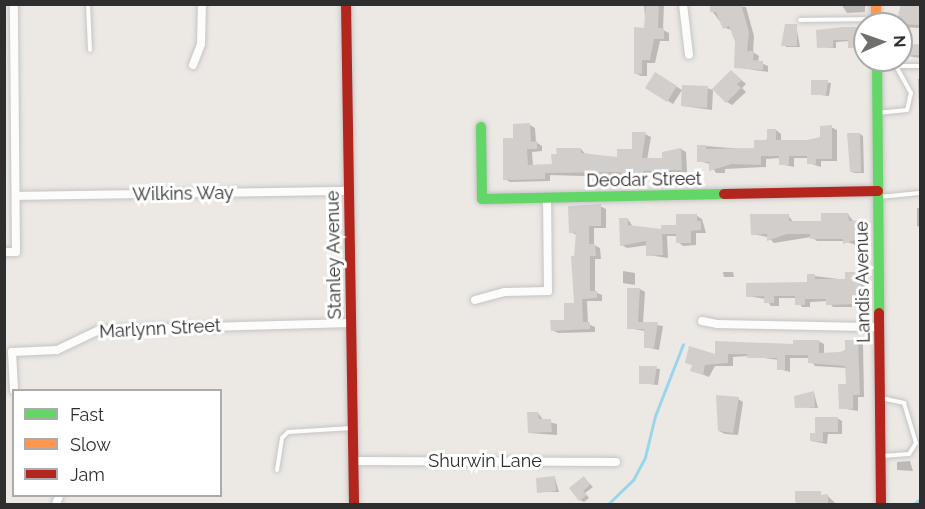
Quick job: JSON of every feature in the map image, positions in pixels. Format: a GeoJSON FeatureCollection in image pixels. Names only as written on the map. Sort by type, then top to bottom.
{"type":"FeatureCollection","features":[{"type":"Feature","properties":{"kind":"street"},"geometry":{"type":"LineString","coordinates":[[4,252],[16,252],[14,4]]}},
{"type":"Feature","properties":{"kind":"street"},"geometry":{"type":"LineString","coordinates":[[193,65],[201,44],[201,4]]}},
{"type":"Feature","properties":{"kind":"street","name":"Stanley Avenue"},"geometry":{"type":"LineString","coordinates":[[346,4],[354,504]]}},
{"type":"Feature","properties":{"kind":"street"},"geometry":{"type":"LineString","coordinates":[[683,4],[689,55]]}},
{"type":"Feature","properties":{"kind":"street","name":"Landis Avenue"},"geometry":{"type":"LineString","coordinates":[[877,72],[881,504]]}},
{"type":"Feature","properties":{"kind":"street","name":"Deodar Street"},"geometry":{"type":"LineString","coordinates":[[482,127],[482,199],[878,194]]}},
{"type":"Feature","properties":{"kind":"street","name":"Wilkins Way"},"geometry":{"type":"LineString","coordinates":[[16,196],[350,191]]}},
{"type":"Feature","properties":{"kind":"street"},"geometry":{"type":"LineString","coordinates":[[475,300],[499,293],[548,291],[547,198]]}},
{"type":"Feature","properties":{"kind":"street"},"geometry":{"type":"LineString","coordinates":[[702,321],[717,324],[879,327]]}},
{"type":"Feature","properties":{"kind":"street","name":"Marlynn Street"},"geometry":{"type":"LineString","coordinates":[[14,389],[12,352],[57,350],[99,330],[351,323]]}},
{"type":"Feature","properties":{"kind":"street","name":"Shurwin Lane"},"geometry":{"type":"LineString","coordinates":[[354,460],[616,462]]}},
{"type":"Feature","properties":{"kind":"lane"},"geometry":{"type":"LineString","coordinates":[[88,4],[90,50]]}},
{"type":"Feature","properties":{"kind":"lane"},"geometry":{"type":"LineString","coordinates":[[800,20],[853,21]]}},
{"type":"Feature","properties":{"kind":"lane"},"geometry":{"type":"LineString","coordinates":[[877,113],[907,110],[911,93],[899,72]]}},
{"type":"Feature","properties":{"kind":"lane"},"geometry":{"type":"LineString","coordinates":[[878,194],[921,194]]}},
{"type":"Feature","properties":{"kind":"lane"},"geometry":{"type":"LineString","coordinates":[[880,398],[904,404],[916,443],[909,454],[881,456]]}},
{"type":"Feature","properties":{"kind":"lane"},"geometry":{"type":"LineString","coordinates":[[277,470],[282,438],[288,432],[353,428]]}},
{"type":"Feature","properties":{"kind":"building"},"geometry":{"type":"Polygon","coordinates":[[[646,4],[659,4],[658,28],[664,28],[664,39],[654,39],[650,60],[642,60],[642,74],[634,74],[634,27],[644,28],[646,4]]]}},
{"type":"Feature","properties":{"kind":"building"},"geometry":{"type":"Polygon","coordinates":[[[710,4],[741,4],[749,32],[747,51],[754,51],[753,60],[763,61],[763,70],[734,68],[735,42],[729,26],[723,29],[716,12],[710,12],[710,4]]]}},
{"type":"Feature","properties":{"kind":"building"},"geometry":{"type":"Polygon","coordinates":[[[901,4],[921,4],[921,25],[913,25],[913,12],[899,12],[901,4]]]}},
{"type":"Feature","properties":{"kind":"building"},"geometry":{"type":"Polygon","coordinates":[[[785,24],[797,24],[797,46],[781,46],[785,24]]]}},
{"type":"Feature","properties":{"kind":"building"},"geometry":{"type":"Polygon","coordinates":[[[853,27],[853,48],[848,48],[848,40],[833,40],[833,47],[817,48],[816,30],[853,27]]]}},
{"type":"Feature","properties":{"kind":"building"},"geometry":{"type":"Polygon","coordinates":[[[913,44],[921,44],[921,55],[913,55],[913,44]]]}},
{"type":"Feature","properties":{"kind":"building"},"geometry":{"type":"Polygon","coordinates":[[[731,70],[742,80],[737,84],[741,88],[726,103],[712,89],[731,70]]]}},
{"type":"Feature","properties":{"kind":"building"},"geometry":{"type":"Polygon","coordinates":[[[655,72],[677,86],[667,102],[645,88],[655,72]]]}},
{"type":"Feature","properties":{"kind":"building"},"geometry":{"type":"Polygon","coordinates":[[[811,80],[828,80],[826,95],[811,95],[811,80]]]}},
{"type":"Feature","properties":{"kind":"building"},"geometry":{"type":"Polygon","coordinates":[[[682,85],[708,86],[707,108],[681,106],[682,85]]]}},
{"type":"Feature","properties":{"kind":"building"},"geometry":{"type":"Polygon","coordinates":[[[530,123],[531,142],[537,141],[537,149],[527,149],[528,165],[552,164],[551,154],[557,154],[556,148],[581,148],[581,153],[617,157],[617,149],[632,149],[632,132],[646,132],[642,158],[662,158],[662,152],[681,148],[682,170],[643,171],[643,176],[618,172],[545,173],[545,179],[503,180],[503,138],[513,138],[513,124],[530,123]]]}},
{"type":"Feature","properties":{"kind":"building"},"geometry":{"type":"Polygon","coordinates":[[[832,125],[832,159],[816,159],[816,164],[807,164],[807,156],[789,156],[789,165],[779,165],[779,156],[761,156],[761,165],[732,164],[709,171],[709,162],[697,162],[697,145],[706,145],[706,149],[754,148],[754,140],[767,140],[767,129],[776,129],[776,140],[807,140],[820,137],[820,126],[832,125]]]}},
{"type":"Feature","properties":{"kind":"building"},"geometry":{"type":"Polygon","coordinates":[[[847,133],[860,133],[861,172],[850,172],[847,133]]]}},
{"type":"Feature","properties":{"kind":"building"},"geometry":{"type":"Polygon","coordinates":[[[601,204],[601,226],[589,226],[589,244],[595,244],[596,256],[590,256],[590,291],[597,291],[597,298],[582,299],[583,322],[590,322],[590,329],[551,331],[550,320],[564,320],[564,303],[574,303],[571,256],[574,256],[576,233],[569,233],[568,206],[601,204]]]}},
{"type":"Feature","properties":{"kind":"building"},"geometry":{"type":"Polygon","coordinates":[[[821,213],[848,213],[849,221],[860,220],[861,238],[843,244],[843,239],[810,239],[810,234],[787,234],[767,241],[767,234],[751,235],[750,214],[789,214],[789,221],[821,221],[821,213]]]}},
{"type":"Feature","properties":{"kind":"building"},"geometry":{"type":"Polygon","coordinates":[[[676,214],[697,214],[697,221],[701,221],[701,230],[691,231],[691,243],[676,243],[676,234],[662,234],[663,255],[646,256],[646,241],[620,246],[619,218],[628,218],[628,225],[661,229],[661,225],[676,225],[676,214]]]}},
{"type":"Feature","properties":{"kind":"building"},"geometry":{"type":"Polygon","coordinates":[[[845,272],[859,272],[860,304],[826,305],[826,299],[805,299],[805,305],[795,305],[795,296],[774,296],[774,303],[764,303],[764,296],[746,297],[746,283],[807,282],[807,274],[815,274],[815,279],[845,279],[845,272]]]}},
{"type":"Feature","properties":{"kind":"building"},"geometry":{"type":"Polygon","coordinates":[[[627,288],[640,288],[638,322],[658,322],[654,348],[644,348],[644,329],[627,329],[627,288]]]}},
{"type":"Feature","properties":{"kind":"building"},"geometry":{"type":"Polygon","coordinates":[[[793,340],[819,340],[819,353],[840,352],[845,350],[845,340],[858,340],[860,395],[853,395],[853,409],[839,409],[838,384],[846,384],[845,366],[808,363],[808,355],[785,355],[785,370],[777,370],[777,358],[747,358],[747,354],[728,354],[728,363],[705,365],[703,375],[690,371],[692,365],[685,363],[689,346],[715,354],[715,341],[793,344],[793,340]]]}},
{"type":"Feature","properties":{"kind":"building"},"geometry":{"type":"Polygon","coordinates":[[[639,366],[657,366],[654,384],[639,384],[639,366]]]}},
{"type":"Feature","properties":{"kind":"building"},"geometry":{"type":"Polygon","coordinates":[[[814,391],[815,407],[795,408],[794,396],[814,391]]]}},
{"type":"Feature","properties":{"kind":"building"},"geometry":{"type":"Polygon","coordinates":[[[716,395],[739,397],[733,433],[718,431],[716,395]]]}},
{"type":"Feature","properties":{"kind":"building"},"geometry":{"type":"Polygon","coordinates":[[[527,412],[538,412],[539,419],[551,419],[552,432],[528,433],[527,412]]]}},
{"type":"Feature","properties":{"kind":"building"},"geometry":{"type":"Polygon","coordinates":[[[815,417],[838,417],[838,432],[823,432],[823,442],[810,441],[810,433],[815,433],[815,417]]]}},
{"type":"Feature","properties":{"kind":"building"},"geometry":{"type":"Polygon","coordinates":[[[555,476],[556,491],[537,493],[536,478],[555,476]]]}},
{"type":"Feature","properties":{"kind":"building"},"geometry":{"type":"Polygon","coordinates":[[[584,476],[590,485],[583,491],[587,495],[579,501],[569,488],[584,476]]]}},
{"type":"Feature","properties":{"kind":"building"},"geometry":{"type":"Polygon","coordinates":[[[795,491],[821,491],[821,495],[828,494],[828,504],[800,504],[795,502],[795,491]]]}},
{"type":"Feature","properties":{"kind":"waterway"},"geometry":{"type":"LineString","coordinates":[[608,504],[633,480],[645,457],[655,416],[683,344]]}},
{"type":"Feature","properties":{"kind":"waterway"},"geometry":{"type":"LineString","coordinates":[[914,504],[920,499]]}},
{"type":"Feature","properties":{"kind":"traffic: fast"},"geometry":{"type":"LineString","coordinates":[[877,72],[879,313]]}},
{"type":"Feature","properties":{"kind":"traffic: fast"},"geometry":{"type":"LineString","coordinates":[[481,127],[482,199],[724,194]]}},
{"type":"Feature","properties":{"kind":"traffic: slow"},"geometry":{"type":"LineString","coordinates":[[876,4],[876,12]]}},
{"type":"Feature","properties":{"kind":"traffic: jam"},"geometry":{"type":"LineString","coordinates":[[346,4],[354,504]]}},
{"type":"Feature","properties":{"kind":"traffic: jam"},"geometry":{"type":"LineString","coordinates":[[724,194],[878,191]]}},
{"type":"Feature","properties":{"kind":"traffic: jam"},"geometry":{"type":"LineString","coordinates":[[879,313],[881,504]]}}]}
